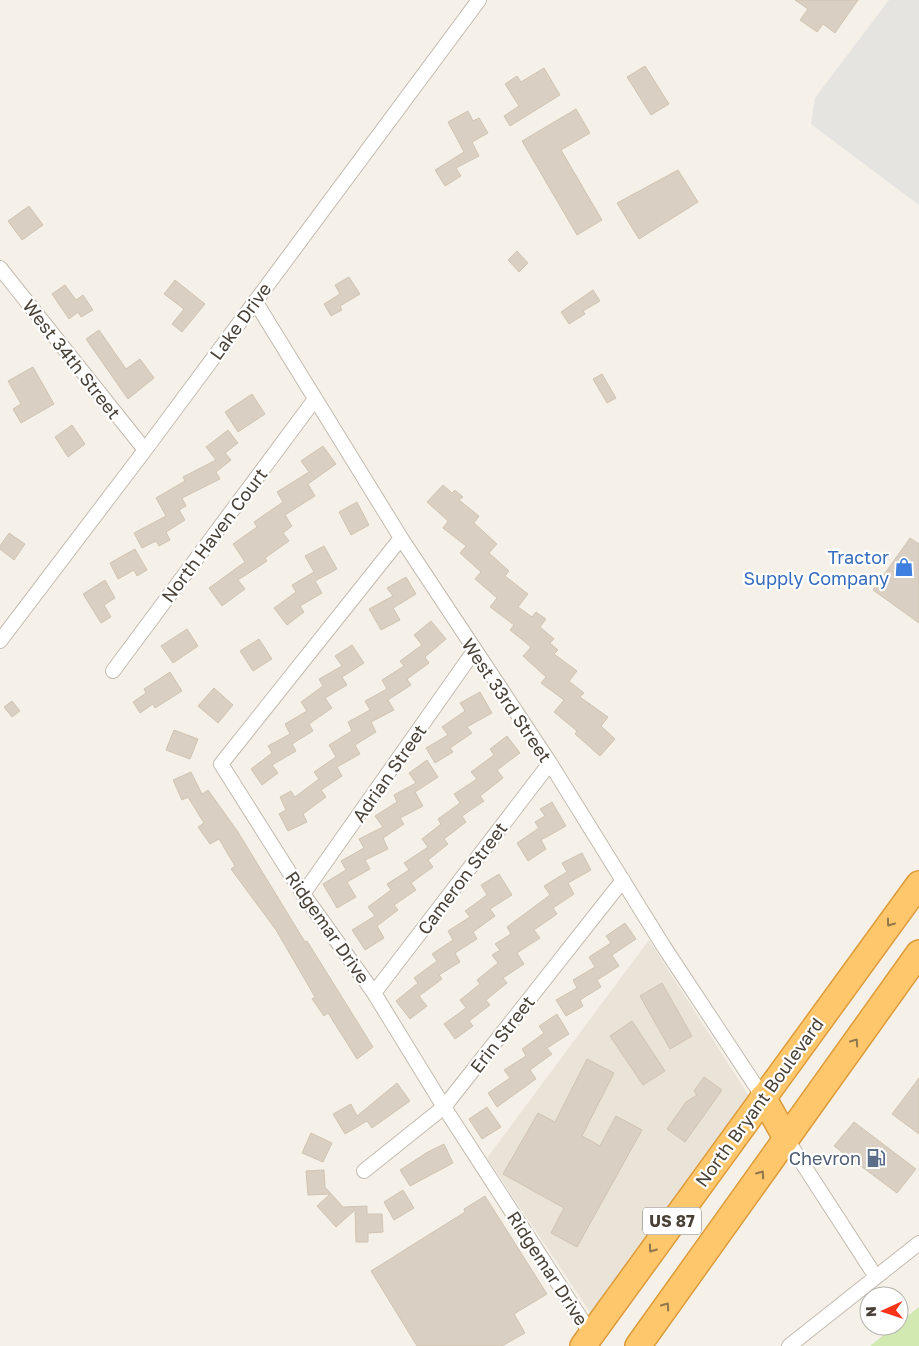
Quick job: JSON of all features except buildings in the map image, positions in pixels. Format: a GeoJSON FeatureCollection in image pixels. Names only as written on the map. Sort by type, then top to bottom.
{"type":"FeatureCollection","features":[{"type":"Feature","properties":{"kind":"highway","name":"North Bryant Boulevard"},"geometry":{"type":"LineString","coordinates":[[587,1340],[919,884]]}},
{"type":"Feature","properties":{"kind":"highway","name":"US 87"},"geometry":{"type":"LineString","coordinates":[[638,1346],[919,953]]}},
{"type":"Feature","properties":{"kind":"highway"},"geometry":{"type":"LineString","coordinates":[[763,1097],[786,1138]]}},
{"type":"Feature","properties":{"kind":"street","name":"Lake Drive"},"geometry":{"type":"LineString","coordinates":[[0,641],[145,450],[254,301],[480,0]]}},
{"type":"Feature","properties":{"kind":"street","name":"West 34th Street"},"geometry":{"type":"LineString","coordinates":[[0,268],[145,450]]}},
{"type":"Feature","properties":{"kind":"street","name":"West 33rd Street"},"geometry":{"type":"LineString","coordinates":[[254,301],[401,538],[474,652],[550,763],[763,1097]]}},
{"type":"Feature","properties":{"kind":"street","name":"North Haven Court"},"geometry":{"type":"LineString","coordinates":[[113,670],[315,399]]}},
{"type":"Feature","properties":{"kind":"street","name":"Ridgemar Drive"},"geometry":{"type":"LineString","coordinates":[[401,538],[221,764],[304,894],[374,993],[587,1340]]}},
{"type":"Feature","properties":{"kind":"street","name":"Adrian Street"},"geometry":{"type":"LineString","coordinates":[[304,894],[474,652]]}},
{"type":"Feature","properties":{"kind":"street","name":"Cameron Street"},"geometry":{"type":"LineString","coordinates":[[374,993],[550,763]]}},
{"type":"Feature","properties":{"kind":"street","name":"Erin Street"},"geometry":{"type":"LineString","coordinates":[[364,1171],[444,1107],[623,880]]}},
{"type":"Feature","properties":{"kind":"street"},"geometry":{"type":"LineString","coordinates":[[786,1138],[876,1277]]}},
{"type":"Feature","properties":{"kind":"street"},"geometry":{"type":"LineString","coordinates":[[789,1346],[919,1243]]}},
{"type":"Feature","properties":{"kind":"shaded area"},"geometry":{"type":"Polygon","coordinates":[[[889,0],[919,0],[919,205],[811,124],[815,98],[889,0]]]}},
{"type":"Feature","properties":{"kind":"shaded area"},"geometry":{"type":"Polygon","coordinates":[[[649,940],[751,1099],[592,1315],[487,1158],[649,940]]]}},
{"type":"Feature","properties":{"kind":"green space"},"geometry":{"type":"Polygon","coordinates":[[[919,1307],[919,1346],[870,1346],[882,1336],[909,1336],[909,1315],[919,1307]]]}},
{"type":"Feature","properties":{"kind":"place","name":"Tractor Supply Company"},"geometry":{"type":"Point","coordinates":[904,567]}},
{"type":"Feature","properties":{"kind":"place","name":"Chevron"},"geometry":{"type":"Point","coordinates":[876,1158]}}]}
